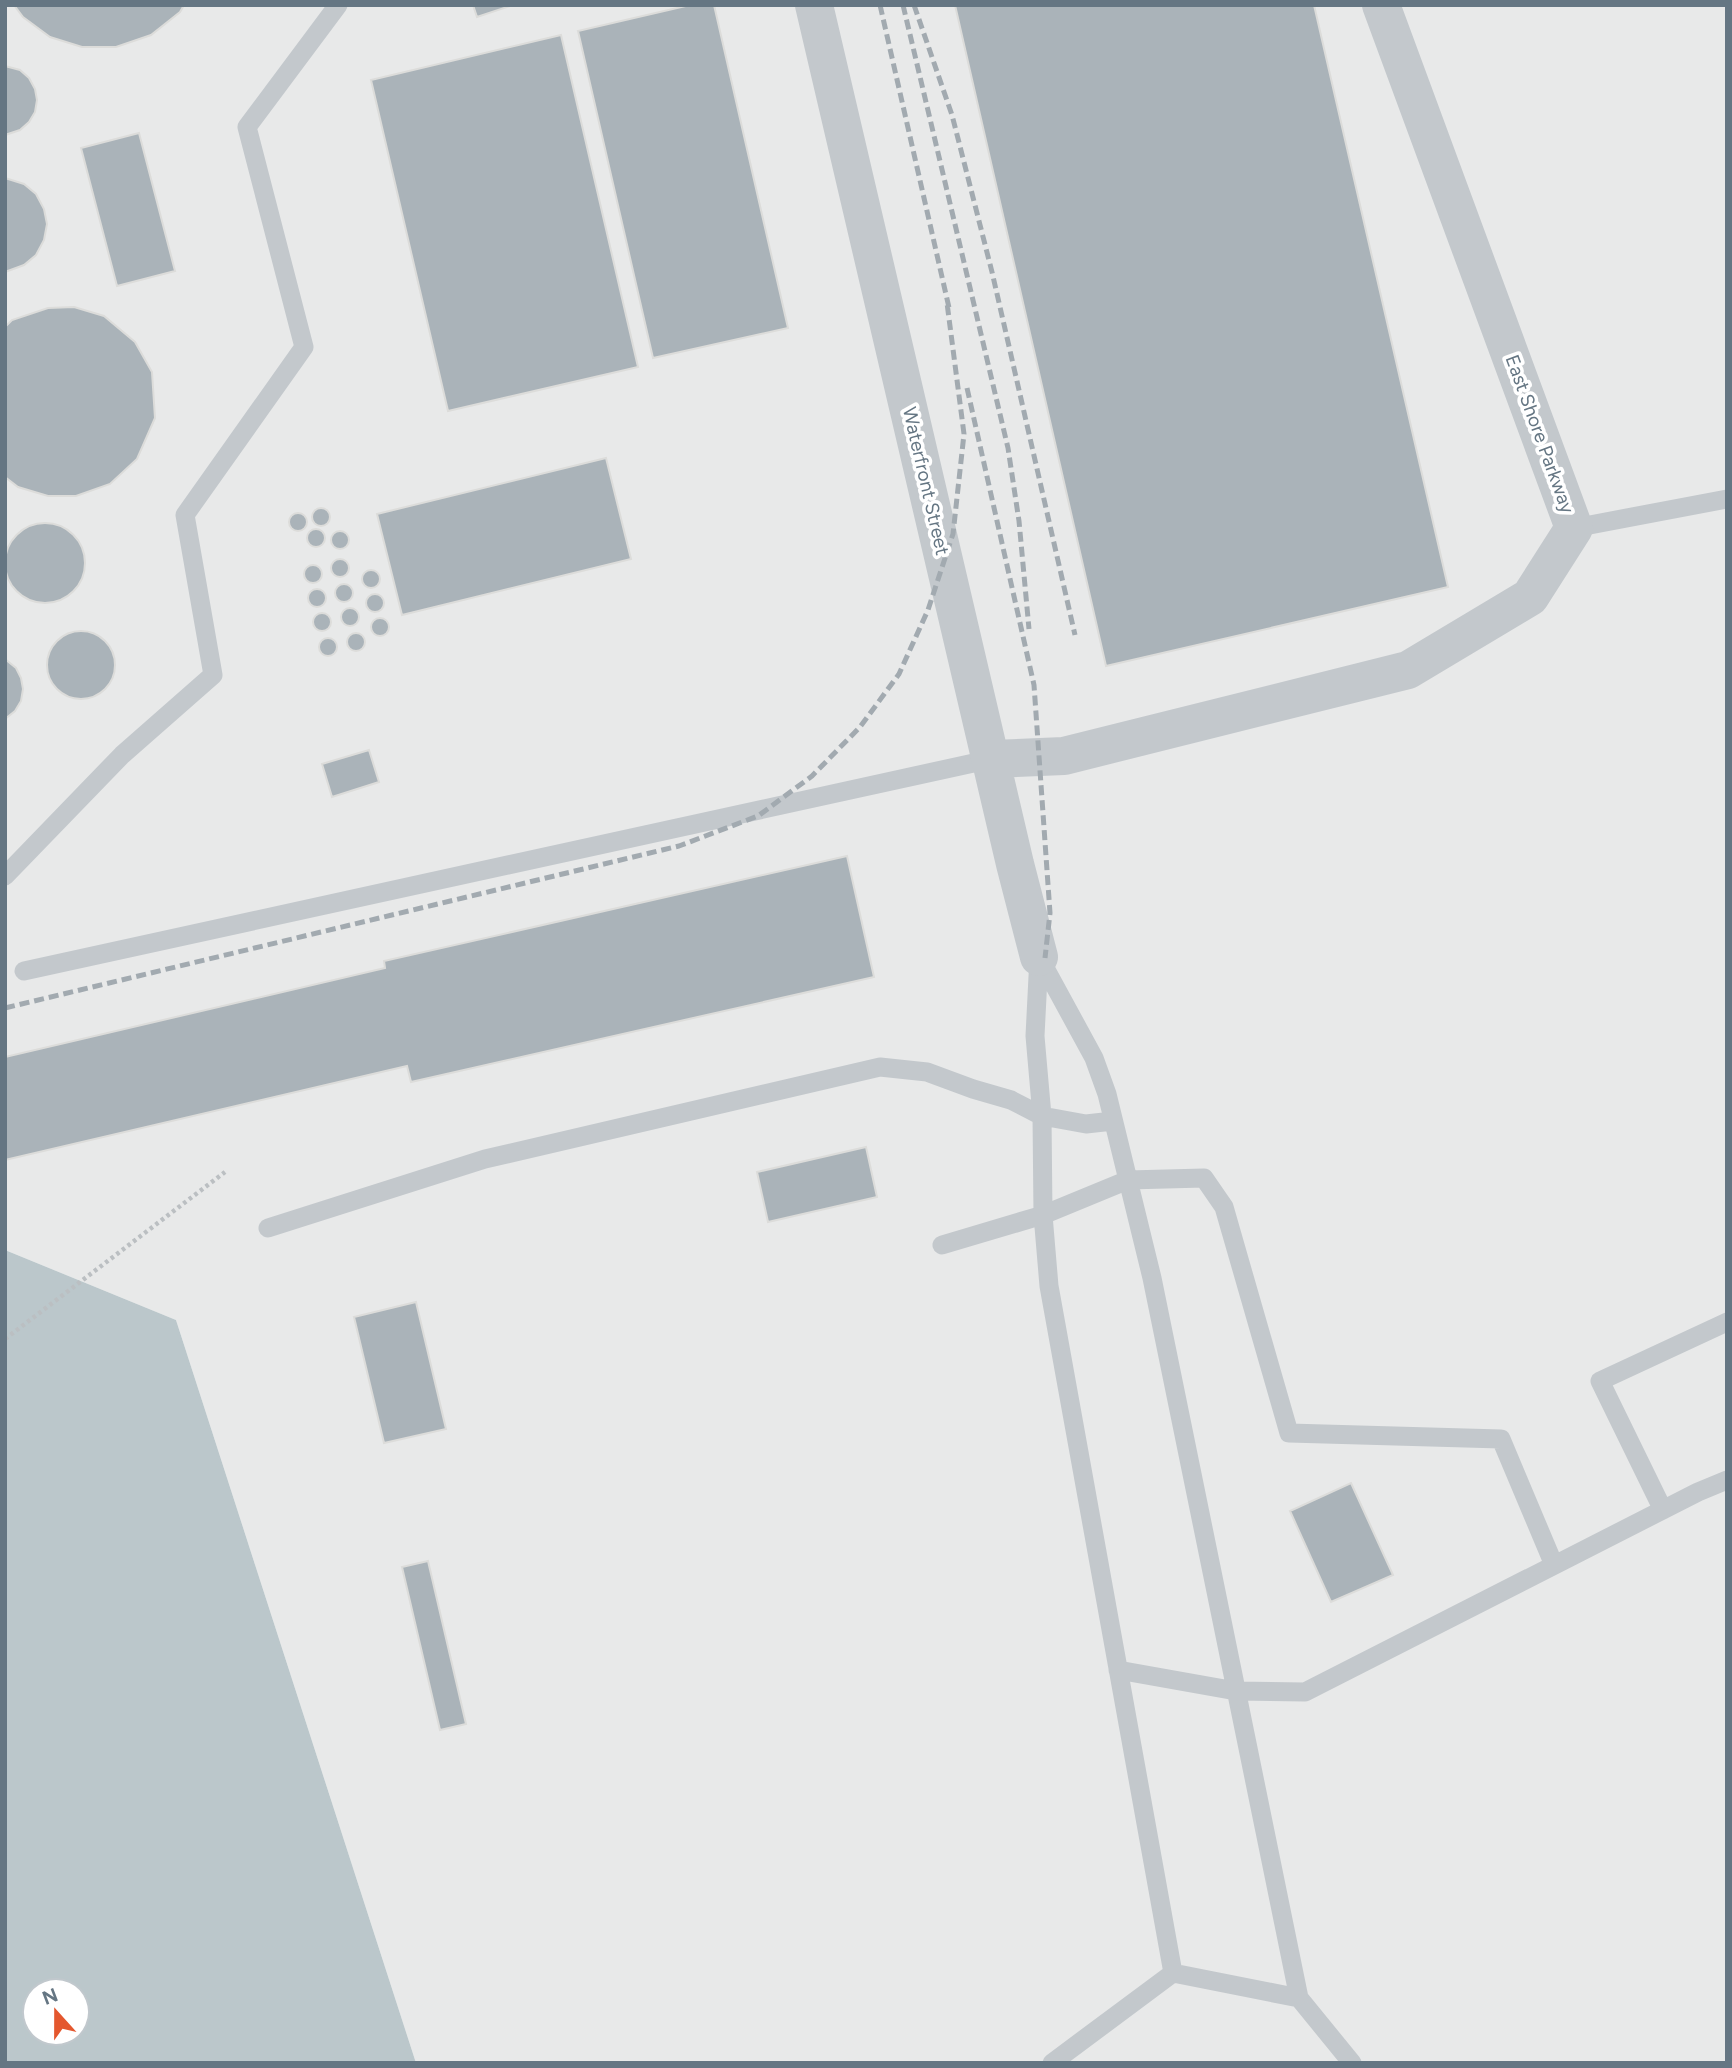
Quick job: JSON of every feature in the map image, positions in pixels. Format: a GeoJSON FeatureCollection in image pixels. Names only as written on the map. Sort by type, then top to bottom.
{"type":"FeatureCollection","features":[{"type":"Feature","properties":{"kind":"street","name":"Waterfront Street"},"geometry":{"type":"LineString","coordinates":[[814,5],[1039,957]]}},
{"type":"Feature","properties":{"kind":"street","name":"East Shore Parkway"},"geometry":{"type":"LineString","coordinates":[[992,759],[1064,756],[1408,670],[1530,597],[1574,528],[1381,5]]}},
{"type":"Feature","properties":{"kind":"lane"},"geometry":{"type":"LineString","coordinates":[[5,876],[122,755],[213,675],[185,515],[304,347],[247,127],[338,5]]}},
{"type":"Feature","properties":{"kind":"lane"},"geometry":{"type":"LineString","coordinates":[[1574,528],[1727,499]]}},
{"type":"Feature","properties":{"kind":"lane"},"geometry":{"type":"LineString","coordinates":[[23,971],[992,759]]}},
{"type":"Feature","properties":{"kind":"lane"},"geometry":{"type":"LineString","coordinates":[[1039,957],[1035,1036],[1042,1116],[1043,1215],[1049,1286],[1173,1973]]}},
{"type":"Feature","properties":{"kind":"lane"},"geometry":{"type":"LineString","coordinates":[[1039,957],[1094,1058],[1107,1094],[1152,1278],[1299,1998],[1352,2063]]}},
{"type":"Feature","properties":{"kind":"lane"},"geometry":{"type":"LineString","coordinates":[[268,1228],[485,1159],[880,1067],[928,1072],[1011,1100],[1042,1116],[1086,1124],[1113,1121]]}},
{"type":"Feature","properties":{"kind":"lane"},"geometry":{"type":"LineString","coordinates":[[942,1245],[1043,1215],[1128,1180],[1204,1178],[1224,1207],[1289,1433],[1501,1439],[1555,1565]]}},
{"type":"Feature","properties":{"kind":"lane"},"geometry":{"type":"LineString","coordinates":[[1663,1510],[1600,1381],[1727,1322]]}},
{"type":"Feature","properties":{"kind":"lane"},"geometry":{"type":"LineString","coordinates":[[1118,1670],[1236,1691],[1305,1692],[1727,1480]]}},
{"type":"Feature","properties":{"kind":"lane"},"geometry":{"type":"LineString","coordinates":[[1052,2063],[1173,1973],[1299,1998]]}},
{"type":"Feature","properties":{"kind":"path"},"geometry":{"type":"LineString","coordinates":[[5,1339],[225,1172]]}},
{"type":"Feature","properties":{"kind":"shaded area"},"geometry":{"type":"Polygon","coordinates":[[[5,5],[1727,5],[1727,2063],[416,2063],[176,1320],[5,1250],[5,5]]]}},
{"type":"Feature","properties":{"kind":"shaded area"},"geometry":{"type":"Polygon","coordinates":[[[5,1250],[176,1320],[416,2063],[5,2063],[5,1250]]]}},
{"type":"Feature","properties":{"kind":"building"},"geometry":{"type":"Polygon","coordinates":[[[14,5],[184,5],[180,12],[151,35],[116,47],[82,47],[50,37],[23,17],[14,5]]]}},
{"type":"Feature","properties":{"kind":"building"},"geometry":{"type":"Polygon","coordinates":[[[473,5],[513,5],[477,17],[473,5]]]}},
{"type":"Feature","properties":{"kind":"building"},"geometry":{"type":"Polygon","coordinates":[[[690,5],[714,5],[788,328],[653,358],[578,31],[690,5]]]}},
{"type":"Feature","properties":{"kind":"building"},"geometry":{"type":"Polygon","coordinates":[[[955,5],[1314,5],[1448,587],[1106,666],[955,5]]]}},
{"type":"Feature","properties":{"kind":"building"},"geometry":{"type":"Polygon","coordinates":[[[561,35],[638,367],[448,411],[371,80],[561,35]]]}},
{"type":"Feature","properties":{"kind":"building"},"geometry":{"type":"Polygon","coordinates":[[[5,66],[20,70],[29,78],[37,100],[35,112],[29,122],[20,130],[5,135],[5,66]]]}},
{"type":"Feature","properties":{"kind":"building"},"geometry":{"type":"Polygon","coordinates":[[[139,133],[175,271],[117,286],[81,148],[139,133]]]}},
{"type":"Feature","properties":{"kind":"building"},"geometry":{"type":"Polygon","coordinates":[[[5,178],[24,184],[36,194],[44,209],[47,224],[44,240],[36,255],[24,265],[5,272],[5,178]]]}},
{"type":"Feature","properties":{"kind":"building"},"geometry":{"type":"Polygon","coordinates":[[[74,307],[104,316],[135,342],[152,372],[155,418],[137,459],[110,484],[76,496],[48,496],[18,487],[5,477],[5,327],[12,320],[48,308],[74,307]]]}},
{"type":"Feature","properties":{"kind":"building"},"geometry":{"type":"Polygon","coordinates":[[[606,458],[631,559],[402,615],[377,514],[606,458]]]}},
{"type":"Feature","properties":{"kind":"building"},"geometry":{"type":"Polygon","coordinates":[[[321,508],[327,511],[330,517],[327,523],[321,526],[315,523],[312,517],[315,511],[321,508]]]}},
{"type":"Feature","properties":{"kind":"building"},"geometry":{"type":"Polygon","coordinates":[[[298,513],[304,516],[307,522],[304,528],[298,531],[292,528],[289,522],[292,516],[298,513]]]}},
{"type":"Feature","properties":{"kind":"building"},"geometry":{"type":"Polygon","coordinates":[[[45,523],[60,526],[73,535],[82,548],[85,563],[82,578],[73,591],[60,600],[45,603],[30,600],[17,591],[8,578],[5,563],[8,548],[17,535],[30,526],[45,523]]]}},
{"type":"Feature","properties":{"kind":"building"},"geometry":{"type":"Polygon","coordinates":[[[316,529],[322,532],[325,538],[322,544],[316,547],[310,544],[307,538],[310,532],[316,529]]]}},
{"type":"Feature","properties":{"kind":"building"},"geometry":{"type":"Polygon","coordinates":[[[340,531],[346,534],[349,540],[346,546],[340,549],[334,546],[331,540],[334,534],[340,531]]]}},
{"type":"Feature","properties":{"kind":"building"},"geometry":{"type":"Polygon","coordinates":[[[340,559],[346,562],[349,568],[346,574],[340,577],[334,574],[331,568],[334,562],[340,559]]]}},
{"type":"Feature","properties":{"kind":"building"},"geometry":{"type":"Polygon","coordinates":[[[313,565],[319,568],[322,574],[319,580],[313,583],[307,580],[304,574],[307,568],[313,565]]]}},
{"type":"Feature","properties":{"kind":"building"},"geometry":{"type":"Polygon","coordinates":[[[371,570],[377,573],[380,579],[377,585],[371,588],[365,585],[362,579],[365,573],[371,570]]]}},
{"type":"Feature","properties":{"kind":"building"},"geometry":{"type":"Polygon","coordinates":[[[344,584],[350,587],[353,593],[350,599],[344,602],[338,599],[335,593],[338,587],[344,584]]]}},
{"type":"Feature","properties":{"kind":"building"},"geometry":{"type":"Polygon","coordinates":[[[317,589],[323,592],[326,598],[323,604],[317,607],[311,604],[308,598],[311,592],[317,589]]]}},
{"type":"Feature","properties":{"kind":"building"},"geometry":{"type":"Polygon","coordinates":[[[375,594],[381,597],[384,603],[381,609],[375,612],[369,609],[366,603],[369,597],[375,594]]]}},
{"type":"Feature","properties":{"kind":"building"},"geometry":{"type":"Polygon","coordinates":[[[350,608],[356,611],[359,617],[356,623],[350,626],[344,623],[341,617],[344,611],[350,608]]]}},
{"type":"Feature","properties":{"kind":"building"},"geometry":{"type":"Polygon","coordinates":[[[322,613],[328,616],[331,622],[328,628],[322,631],[316,628],[313,622],[316,616],[322,613]]]}},
{"type":"Feature","properties":{"kind":"building"},"geometry":{"type":"Polygon","coordinates":[[[380,618],[386,621],[389,627],[386,633],[380,636],[374,633],[371,627],[374,621],[380,618]]]}},
{"type":"Feature","properties":{"kind":"building"},"geometry":{"type":"Polygon","coordinates":[[[81,631],[94,634],[105,641],[112,652],[115,665],[112,678],[105,689],[94,696],[81,699],[68,696],[57,689],[50,678],[47,665],[50,652],[57,641],[68,634],[81,631]]]}},
{"type":"Feature","properties":{"kind":"building"},"geometry":{"type":"Polygon","coordinates":[[[356,633],[362,636],[365,642],[362,648],[356,651],[350,648],[347,642],[350,636],[356,633]]]}},
{"type":"Feature","properties":{"kind":"building"},"geometry":{"type":"Polygon","coordinates":[[[328,638],[334,641],[337,647],[334,653],[328,656],[322,653],[319,647],[322,641],[328,638]]]}},
{"type":"Feature","properties":{"kind":"building"},"geometry":{"type":"Polygon","coordinates":[[[5,659],[16,668],[23,689],[21,701],[15,711],[5,719],[5,659]]]}},
{"type":"Feature","properties":{"kind":"building"},"geometry":{"type":"Polygon","coordinates":[[[369,750],[379,782],[332,797],[322,764],[369,750]]]}},
{"type":"Feature","properties":{"kind":"building"},"geometry":{"type":"Polygon","coordinates":[[[847,856],[874,977],[411,1082],[407,1066],[5,1160],[5,1057],[385,968],[384,961],[847,856]]]}},
{"type":"Feature","properties":{"kind":"building"},"geometry":{"type":"Polygon","coordinates":[[[866,1147],[877,1197],[768,1222],[757,1172],[866,1147]]]}},
{"type":"Feature","properties":{"kind":"building"},"geometry":{"type":"Polygon","coordinates":[[[416,1302],[446,1429],[384,1443],[354,1317],[416,1302]]]}},
{"type":"Feature","properties":{"kind":"building"},"geometry":{"type":"Polygon","coordinates":[[[1351,1483],[1393,1575],[1331,1602],[1290,1511],[1351,1483]]]}},
{"type":"Feature","properties":{"kind":"building"},"geometry":{"type":"Polygon","coordinates":[[[428,1561],[466,1724],[440,1730],[402,1567],[428,1561]]]}},
{"type":"Feature","properties":{"kind":"railway"},"geometry":{"type":"LineString","coordinates":[[880,5],[950,312]]}},
{"type":"Feature","properties":{"kind":"railway"},"geometry":{"type":"LineString","coordinates":[[903,5],[1008,448],[1019,521],[1029,629]]}},
{"type":"Feature","properties":{"kind":"railway"},"geometry":{"type":"LineString","coordinates":[[914,5],[952,115],[992,272],[1075,635]]}},
{"type":"Feature","properties":{"kind":"railway"},"geometry":{"type":"LineString","coordinates":[[5,1008],[679,846],[758,816],[812,776],[860,727],[899,674],[928,610],[953,534],[964,434],[947,303]]}},
{"type":"Feature","properties":{"kind":"railway"},"geometry":{"type":"LineString","coordinates":[[967,388],[1034,685],[1050,913],[1045,958]]}}]}
